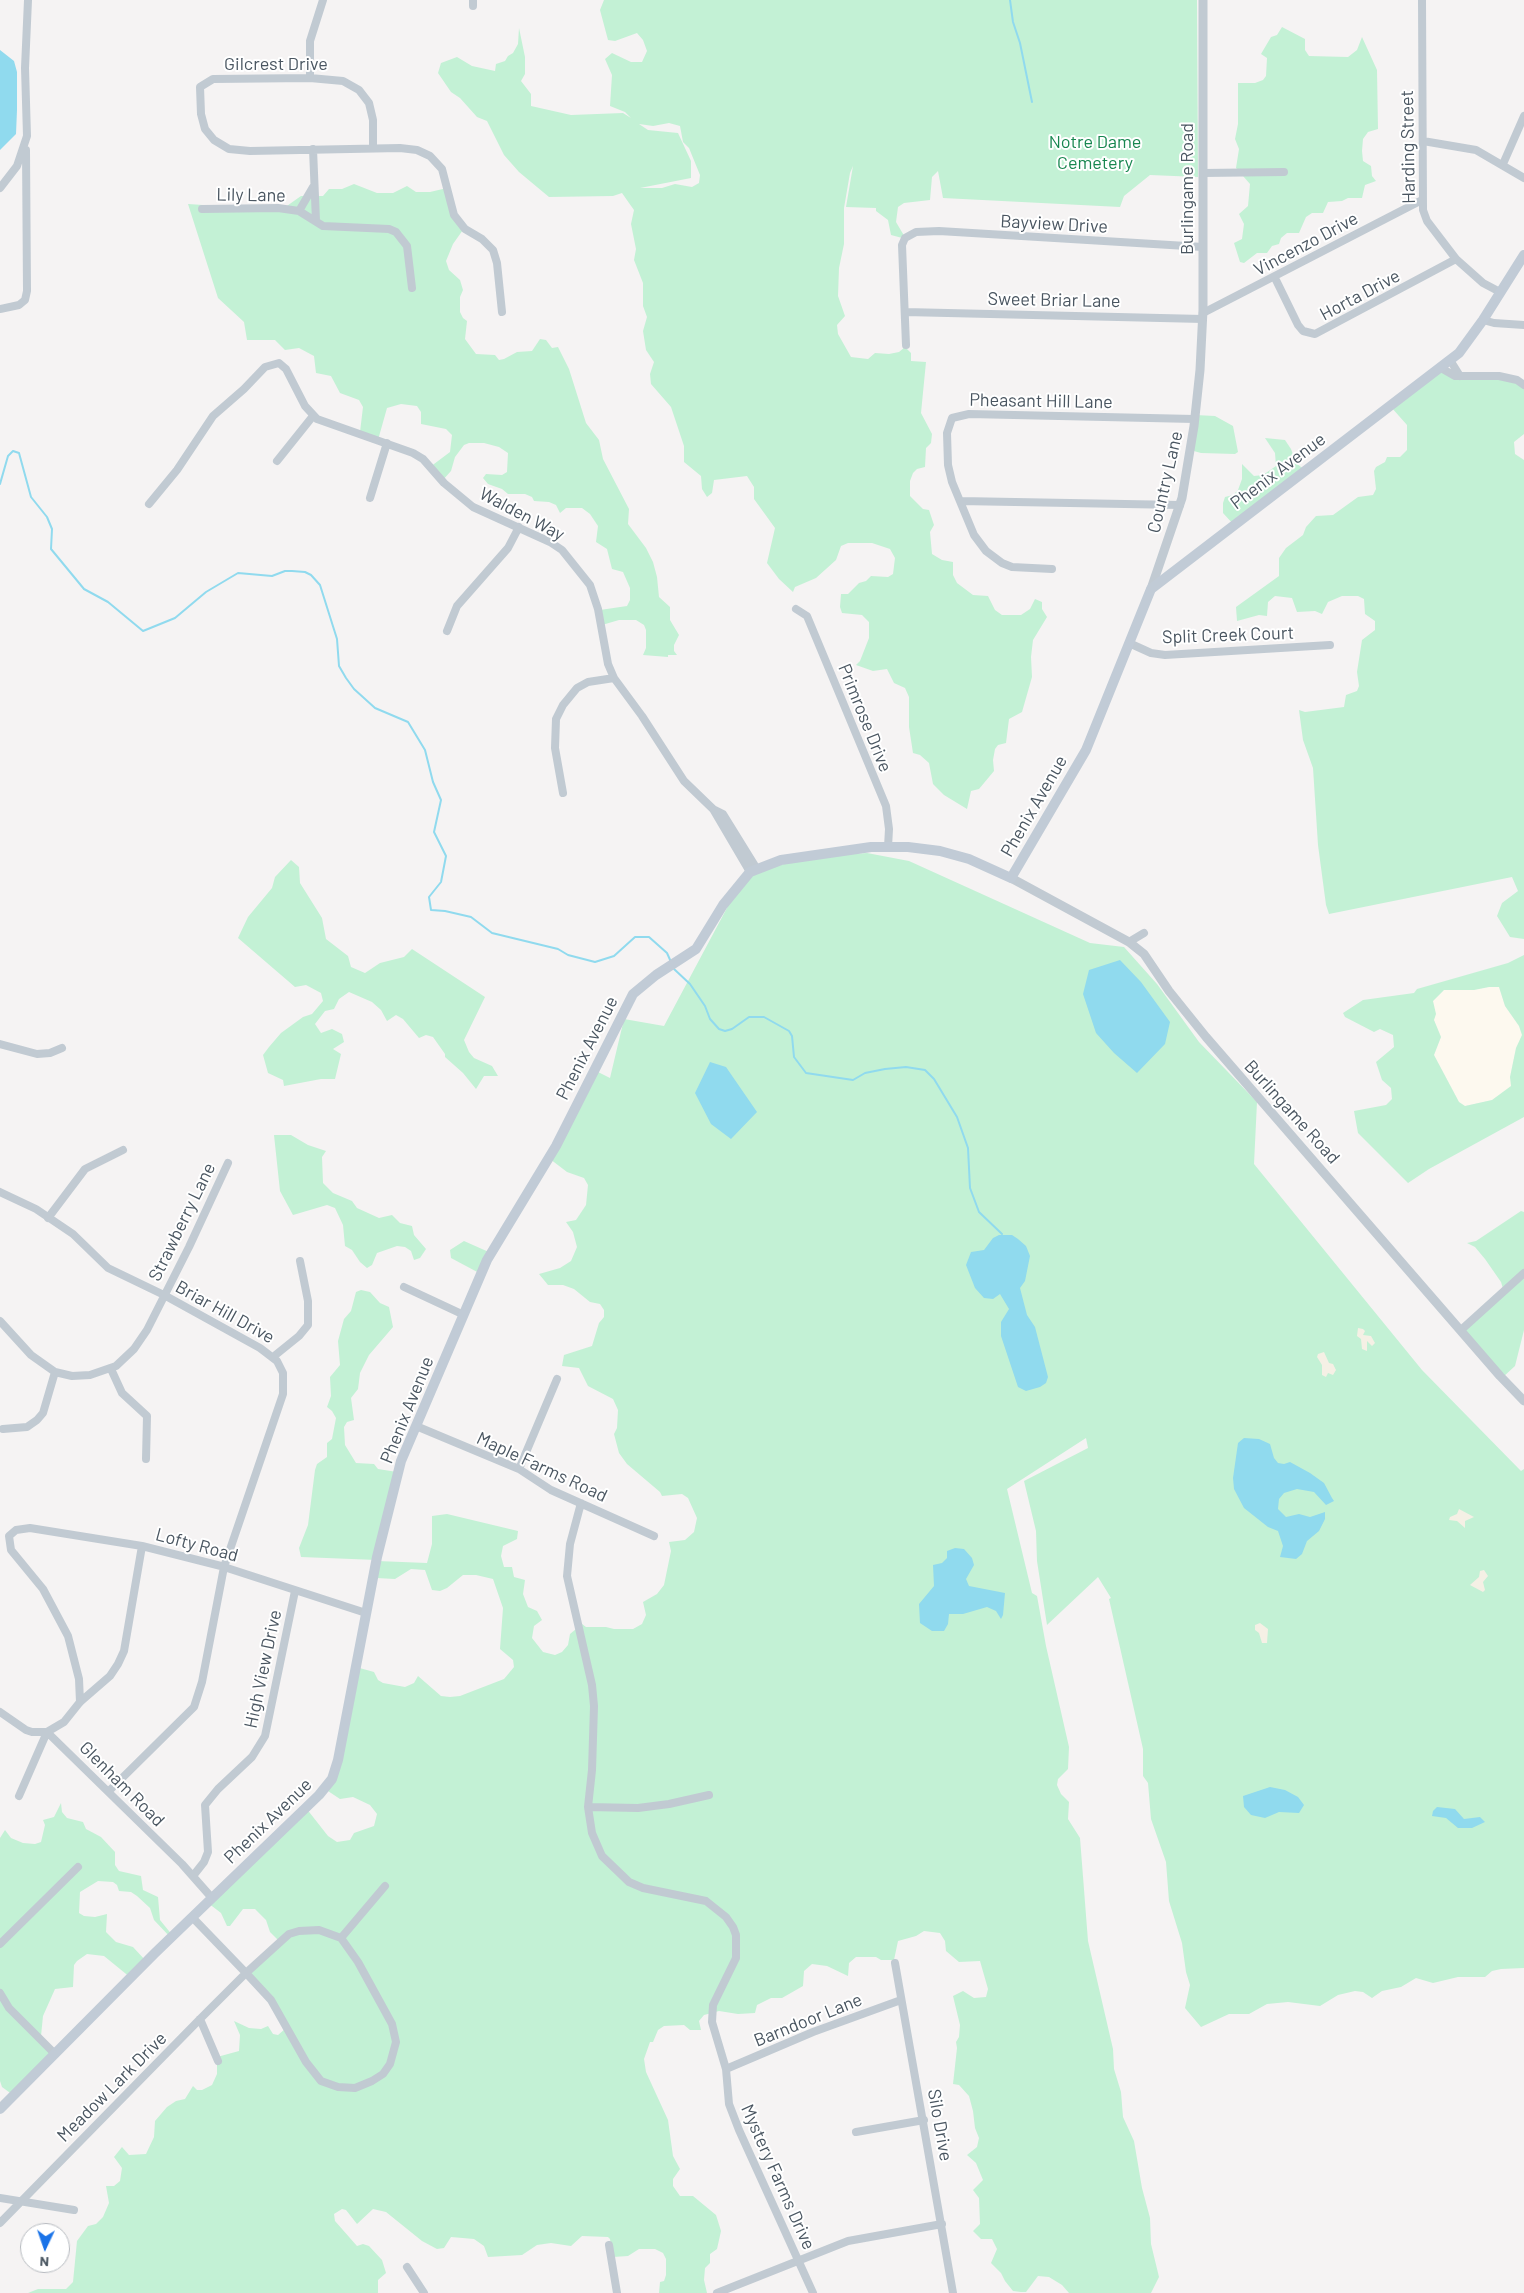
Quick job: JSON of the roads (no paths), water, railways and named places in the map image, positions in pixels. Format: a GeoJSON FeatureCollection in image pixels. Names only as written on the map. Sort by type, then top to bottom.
{"type":"FeatureCollection","features":[{"type":"Feature","properties":{"kind":"main road","name":"Phenix Avenue"},"geometry":{"type":"LineString","coordinates":[[0,2110],[154,1953],[193,1918],[319,1795],[332,1779],[338,1760],[366,1613],[401,1461],[487,1260],[556,1146],[627,1003],[644,983],[699,946],[723,906],[753,870],[781,860],[888,847],[940,851],[969,859],[1012,878],[1086,750],[1151,589],[1441,368],[1467,345],[1524,255]]}},
{"type":"Feature","properties":{"kind":"street"},"geometry":{"type":"LineString","coordinates":[[0,310],[19,305],[24,300],[27,291],[26,143],[28,118],[25,68],[28,0]]}},
{"type":"Feature","properties":{"kind":"street"},"geometry":{"type":"LineString","coordinates":[[310,78],[310,41],[323,0]]}},
{"type":"Feature","properties":{"kind":"street","name":"Burlingame Road"},"geometry":{"type":"LineString","coordinates":[[1199,378],[1203,316],[1203,0]]}},
{"type":"Feature","properties":{"kind":"street","name":"Harding Street"},"geometry":{"type":"LineString","coordinates":[[1422,0],[1422,200],[1427,221],[1456,259],[1483,283],[1500,292]]}},
{"type":"Feature","properties":{"kind":"street","name":"Gilcrest Drive"},"geometry":{"type":"LineString","coordinates":[[373,148],[373,120],[369,103],[359,90],[343,81],[332,78],[213,79],[200,87],[205,129],[214,140],[229,149],[373,148],[417,150],[430,156],[442,169],[454,215],[465,229],[482,239],[493,250],[497,263],[502,312]]}},
{"type":"Feature","properties":{"kind":"street"},"geometry":{"type":"LineString","coordinates":[[1503,164],[1524,116]]}},
{"type":"Feature","properties":{"kind":"street"},"geometry":{"type":"LineString","coordinates":[[1423,141],[1476,150],[1503,164],[1524,178]]}},
{"type":"Feature","properties":{"kind":"street"},"geometry":{"type":"LineString","coordinates":[[0,188],[17,166],[26,143]]}},
{"type":"Feature","properties":{"kind":"street","name":"Lily Lane"},"geometry":{"type":"LineString","coordinates":[[313,149],[313,187],[316,196],[316,221]]}},
{"type":"Feature","properties":{"kind":"street"},"geometry":{"type":"LineString","coordinates":[[1203,173],[1284,172]]}},
{"type":"Feature","properties":{"kind":"street","name":"Lily Lane"},"geometry":{"type":"LineString","coordinates":[[299,212],[313,187]]}},
{"type":"Feature","properties":{"kind":"street","name":"Vincenzo Drive"},"geometry":{"type":"LineString","coordinates":[[1203,316],[1422,200]]}},
{"type":"Feature","properties":{"kind":"street","name":"Lily Lane"},"geometry":{"type":"LineString","coordinates":[[202,209],[278,208],[299,212],[323,226],[332,228],[382,228],[396,232],[404,240],[408,250],[412,288]]}},
{"type":"Feature","properties":{"kind":"street","name":"Bayview Drive"},"geometry":{"type":"LineString","coordinates":[[905,312],[902,245],[906,238],[916,232],[939,231],[1203,247]]}},
{"type":"Feature","properties":{"kind":"street","name":"Horta Drive"},"geometry":{"type":"LineString","coordinates":[[1274,278],[1298,325],[1303,331],[1315,334],[1456,259]]}},
{"type":"Feature","properties":{"kind":"street"},"geometry":{"type":"LineString","coordinates":[[905,312],[906,345]]}},
{"type":"Feature","properties":{"kind":"street","name":"Sweet Briar Lane"},"geometry":{"type":"LineString","coordinates":[[905,312],[1203,316]]}},
{"type":"Feature","properties":{"kind":"street"},"geometry":{"type":"LineString","coordinates":[[1484,320],[1494,323],[1524,324]]}},
{"type":"Feature","properties":{"kind":"street"},"geometry":{"type":"LineString","coordinates":[[1450,360],[1460,376]]}},
{"type":"Feature","properties":{"kind":"street"},"geometry":{"type":"LineString","coordinates":[[149,504],[177,470],[213,416],[244,390],[265,367],[279,363],[286,370],[305,406],[313,416],[277,461]]}},
{"type":"Feature","properties":{"kind":"street"},"geometry":{"type":"LineString","coordinates":[[1441,368],[1450,374],[1460,376],[1499,376],[1517,380],[1524,385]]}},
{"type":"Feature","properties":{"kind":"street","name":"Country Lane"},"geometry":{"type":"LineString","coordinates":[[1151,589],[1180,505],[1199,378]]}},
{"type":"Feature","properties":{"kind":"street","name":"Walden Way"},"geometry":{"type":"LineString","coordinates":[[313,416],[322,421],[387,443],[423,459],[444,482],[473,507],[558,547],[588,581],[598,609],[608,664],[614,678],[642,716],[684,781],[713,809],[753,870]]}},
{"type":"Feature","properties":{"kind":"street","name":"Pheasant Hill Lane"},"geometry":{"type":"LineString","coordinates":[[1052,569],[1012,567],[994,557],[974,535],[950,472],[947,442],[948,426],[952,418],[957,416],[1194,419]]}},
{"type":"Feature","properties":{"kind":"street"},"geometry":{"type":"LineString","coordinates":[[370,498],[387,443]]}},
{"type":"Feature","properties":{"kind":"street"},"geometry":{"type":"LineString","coordinates":[[960,501],[1180,505]]}},
{"type":"Feature","properties":{"kind":"street"},"geometry":{"type":"LineString","coordinates":[[447,631],[458,606],[508,548],[519,527]]}},
{"type":"Feature","properties":{"kind":"street","name":"Primrose Drive"},"geometry":{"type":"LineString","coordinates":[[796,609],[807,616],[886,806],[889,824],[888,847]]}},
{"type":"Feature","properties":{"kind":"street","name":"Split Creek Court"},"geometry":{"type":"LineString","coordinates":[[1129,643],[1151,653],[1165,655],[1330,645]]}},
{"type":"Feature","properties":{"kind":"street"},"geometry":{"type":"LineString","coordinates":[[563,793],[555,748],[556,719],[563,705],[577,688],[588,682],[614,678]]}},
{"type":"Feature","properties":{"kind":"street","name":"Burlingame Road"},"geometry":{"type":"LineString","coordinates":[[1012,878],[1130,942],[1144,954],[1169,991],[1206,1037],[1524,1400]]}},
{"type":"Feature","properties":{"kind":"street"},"geometry":{"type":"LineString","coordinates":[[1130,942],[1144,933]]}},
{"type":"Feature","properties":{"kind":"street"},"geometry":{"type":"LineString","coordinates":[[0,1044],[37,1054],[50,1053],[62,1048]]}},
{"type":"Feature","properties":{"kind":"street"},"geometry":{"type":"LineString","coordinates":[[48,1218],[88,1166],[123,1150]]}},
{"type":"Feature","properties":{"kind":"street","name":"Strawberry Lane"},"geometry":{"type":"LineString","coordinates":[[111,1369],[123,1361],[138,1343],[189,1247],[228,1162]]}},
{"type":"Feature","properties":{"kind":"street","name":"Briar Hill Drive"},"geometry":{"type":"LineString","coordinates":[[0,1192],[73,1234],[108,1268],[164,1295],[240,1336],[273,1357],[283,1373],[283,1394],[224,1567],[202,1682],[194,1706],[109,1791]]}},
{"type":"Feature","properties":{"kind":"street"},"geometry":{"type":"LineString","coordinates":[[273,1357],[299,1336],[308,1325],[308,1301],[300,1261]]}},
{"type":"Feature","properties":{"kind":"street"},"geometry":{"type":"LineString","coordinates":[[1461,1330],[1524,1273]]}},
{"type":"Feature","properties":{"kind":"street"},"geometry":{"type":"LineString","coordinates":[[404,1287],[464,1315]]}},
{"type":"Feature","properties":{"kind":"street"},"geometry":{"type":"LineString","coordinates":[[0,1322],[31,1355],[55,1372],[80,1376],[111,1369],[122,1393],[147,1416],[146,1459]]}},
{"type":"Feature","properties":{"kind":"street"},"geometry":{"type":"LineString","coordinates":[[3,1430],[27,1427],[37,1420],[42,1412],[55,1372]]}},
{"type":"Feature","properties":{"kind":"street"},"geometry":{"type":"LineString","coordinates":[[519,1469],[557,1379]]}},
{"type":"Feature","properties":{"kind":"street","name":"Maple Farms Road"},"geometry":{"type":"LineString","coordinates":[[416,1426],[519,1469],[551,1490],[654,1536]]}},
{"type":"Feature","properties":{"kind":"street","name":"Mystery Farms Drive"},"geometry":{"type":"LineString","coordinates":[[581,1503],[570,1544],[567,1568],[568,1584],[592,1685],[594,1706],[592,1770],[588,1807],[592,1833],[602,1856],[629,1882],[643,1888],[706,1901],[726,1917],[733,1927],[736,1935],[736,1958],[713,2005],[712,2022],[726,2069],[729,2104],[813,2293]]}},
{"type":"Feature","properties":{"kind":"street","name":"Lofty Road"},"geometry":{"type":"LineString","coordinates":[[80,1702],[79,1679],[68,1636],[43,1590],[11,1550],[9,1536],[16,1530],[30,1528],[142,1546],[224,1567],[366,1613]]}},
{"type":"Feature","properties":{"kind":"street"},"geometry":{"type":"LineString","coordinates":[[0,1712],[26,1730],[47,1732],[64,1722],[80,1702],[110,1676],[124,1651],[142,1546]]}},
{"type":"Feature","properties":{"kind":"street","name":"High View Drive"},"geometry":{"type":"LineString","coordinates":[[193,1876],[204,1862],[208,1852],[205,1805],[218,1789],[252,1757],[265,1736],[295,1591]]}},
{"type":"Feature","properties":{"kind":"street"},"geometry":{"type":"LineString","coordinates":[[19,1796],[47,1732]]}},
{"type":"Feature","properties":{"kind":"street","name":"Glenham Road"},"geometry":{"type":"LineString","coordinates":[[47,1732],[109,1791],[193,1876],[212,1898]]}},
{"type":"Feature","properties":{"kind":"street"},"geometry":{"type":"LineString","coordinates":[[588,1807],[646,1807],[709,1795]]}},
{"type":"Feature","properties":{"kind":"street"},"geometry":{"type":"LineString","coordinates":[[0,1944],[78,1867]]}},
{"type":"Feature","properties":{"kind":"street"},"geometry":{"type":"LineString","coordinates":[[193,1918],[271,2000],[306,2062],[317,2076],[327,2084],[355,2088],[372,2082],[383,2074],[392,2058],[396,2042],[392,2024],[358,1962],[341,1938],[385,1886]]}},
{"type":"Feature","properties":{"kind":"street","name":"Meadow Lark Drive"},"geometry":{"type":"LineString","coordinates":[[0,2223],[246,1973],[290,1934],[308,1930],[319,1930],[341,1938]]}},
{"type":"Feature","properties":{"kind":"street","name":"Silo Drive"},"geometry":{"type":"LineString","coordinates":[[895,1963],[954,2293]]}},
{"type":"Feature","properties":{"kind":"street"},"geometry":{"type":"LineString","coordinates":[[0,1993],[9,2008],[55,2054]]}},
{"type":"Feature","properties":{"kind":"street","name":"Barndoor Lane"},"geometry":{"type":"LineString","coordinates":[[726,2069],[813,2032],[901,2000]]}},
{"type":"Feature","properties":{"kind":"street"},"geometry":{"type":"LineString","coordinates":[[200,2019],[218,2061]]}},
{"type":"Feature","properties":{"kind":"street"},"geometry":{"type":"LineString","coordinates":[[856,2132],[924,2120]]}},
{"type":"Feature","properties":{"kind":"street"},"geometry":{"type":"LineString","coordinates":[[0,2198],[74,2210]]}},
{"type":"Feature","properties":{"kind":"street"},"geometry":{"type":"LineString","coordinates":[[717,2293],[798,2259],[848,2241],[942,2224]]}},
{"type":"Feature","properties":{"kind":"street"},"geometry":{"type":"LineString","coordinates":[[609,2246],[617,2293]]}},
{"type":"Feature","properties":{"kind":"street"},"geometry":{"type":"LineString","coordinates":[[407,2267],[424,2293]]}},
{"type":"Feature","properties":{"kind":"water"},"geometry":{"type":"Polygon","coordinates":[[[0,50],[14,61],[17,72],[17,110],[16,134],[0,150],[0,50]]]}},
{"type":"Feature","properties":{"kind":"water"},"geometry":{"type":"Polygon","coordinates":[[[1120,960],[1141,982],[1170,1022],[1165,1044],[1137,1073],[1114,1053],[1096,1033],[1083,994],[1089,970],[1120,960]]]}},
{"type":"Feature","properties":{"kind":"water"},"geometry":{"type":"Polygon","coordinates":[[[710,1062],[726,1067],[757,1112],[731,1139],[711,1124],[695,1093],[710,1062]]]}},
{"type":"Feature","properties":{"kind":"water"},"geometry":{"type":"Polygon","coordinates":[[[999,1235],[1012,1235],[1018,1239],[1026,1246],[1030,1256],[1025,1281],[1020,1288],[1027,1315],[1035,1327],[1048,1377],[1046,1383],[1040,1387],[1026,1391],[1018,1387],[1001,1336],[1001,1322],[1009,1309],[1000,1294],[993,1299],[984,1298],[975,1288],[966,1265],[971,1252],[984,1250],[993,1238],[999,1235]]]}},
{"type":"Feature","properties":{"kind":"water"},"geometry":{"type":"Polygon","coordinates":[[[1244,1438],[1259,1439],[1270,1444],[1274,1458],[1278,1463],[1290,1462],[1310,1473],[1324,1483],[1334,1501],[1326,1505],[1314,1492],[1297,1489],[1284,1493],[1279,1499],[1278,1509],[1286,1517],[1299,1514],[1310,1517],[1325,1512],[1325,1519],[1319,1531],[1307,1541],[1302,1554],[1296,1559],[1280,1557],[1283,1546],[1278,1531],[1268,1527],[1244,1508],[1234,1489],[1233,1478],[1238,1443],[1244,1438]]]}},
{"type":"Feature","properties":{"kind":"water"},"geometry":{"type":"Polygon","coordinates":[[[955,1548],[964,1549],[972,1558],[974,1565],[966,1579],[969,1586],[1005,1593],[1003,1615],[1001,1619],[996,1611],[987,1607],[963,1614],[949,1614],[948,1624],[944,1631],[932,1631],[920,1623],[919,1604],[934,1586],[933,1565],[942,1563],[947,1558],[947,1551],[955,1548]]]}},
{"type":"Feature","properties":{"kind":"water"},"geometry":{"type":"Polygon","coordinates":[[[1270,1787],[1285,1790],[1298,1797],[1304,1805],[1299,1813],[1279,1812],[1265,1818],[1251,1815],[1244,1807],[1243,1796],[1270,1787]]]}},
{"type":"Feature","properties":{"kind":"water"},"geometry":{"type":"Polygon","coordinates":[[[1437,1807],[1455,1809],[1464,1819],[1480,1817],[1485,1822],[1472,1828],[1458,1828],[1446,1818],[1432,1816],[1433,1811],[1437,1807]]]}},
{"type":"Feature","properties":{"kind":"waterway"},"geometry":{"type":"LineString","coordinates":[[1010,0],[1013,22],[1020,43],[1032,102]]}},
{"type":"Feature","properties":{"kind":"waterway"},"geometry":{"type":"LineString","coordinates":[[0,484],[8,456],[13,451],[19,453],[31,497],[47,517],[52,529],[51,549],[84,589],[108,602],[143,631],[175,618],[206,592],[238,573],[272,576],[285,571],[292,571],[305,572],[311,575],[320,585],[337,639],[339,666],[346,678],[354,689],[375,708],[408,722],[425,750],[433,782],[441,800],[434,832],[446,856],[441,882],[429,897],[431,910],[471,917],[492,933],[558,949],[568,955],[595,962],[614,956],[635,937],[649,937],[667,953],[671,962]]}},
{"type":"Feature","properties":{"kind":"waterway"},"geometry":{"type":"LineString","coordinates":[[674,969],[690,984],[705,1006],[710,1019],[719,1029],[725,1031],[732,1029],[749,1017],[764,1017],[789,1031],[792,1036],[794,1057],[806,1073],[853,1080],[865,1073],[885,1069],[906,1067],[925,1070],[934,1079],[957,1117],[968,1148],[970,1188],[979,1212],[1002,1234]]}},
{"type":"Feature","properties":{"kind":"park label","name":"Notre Dame Cemetery"},"geometry":{"type":"Point","coordinates":[1095,152]}}]}
